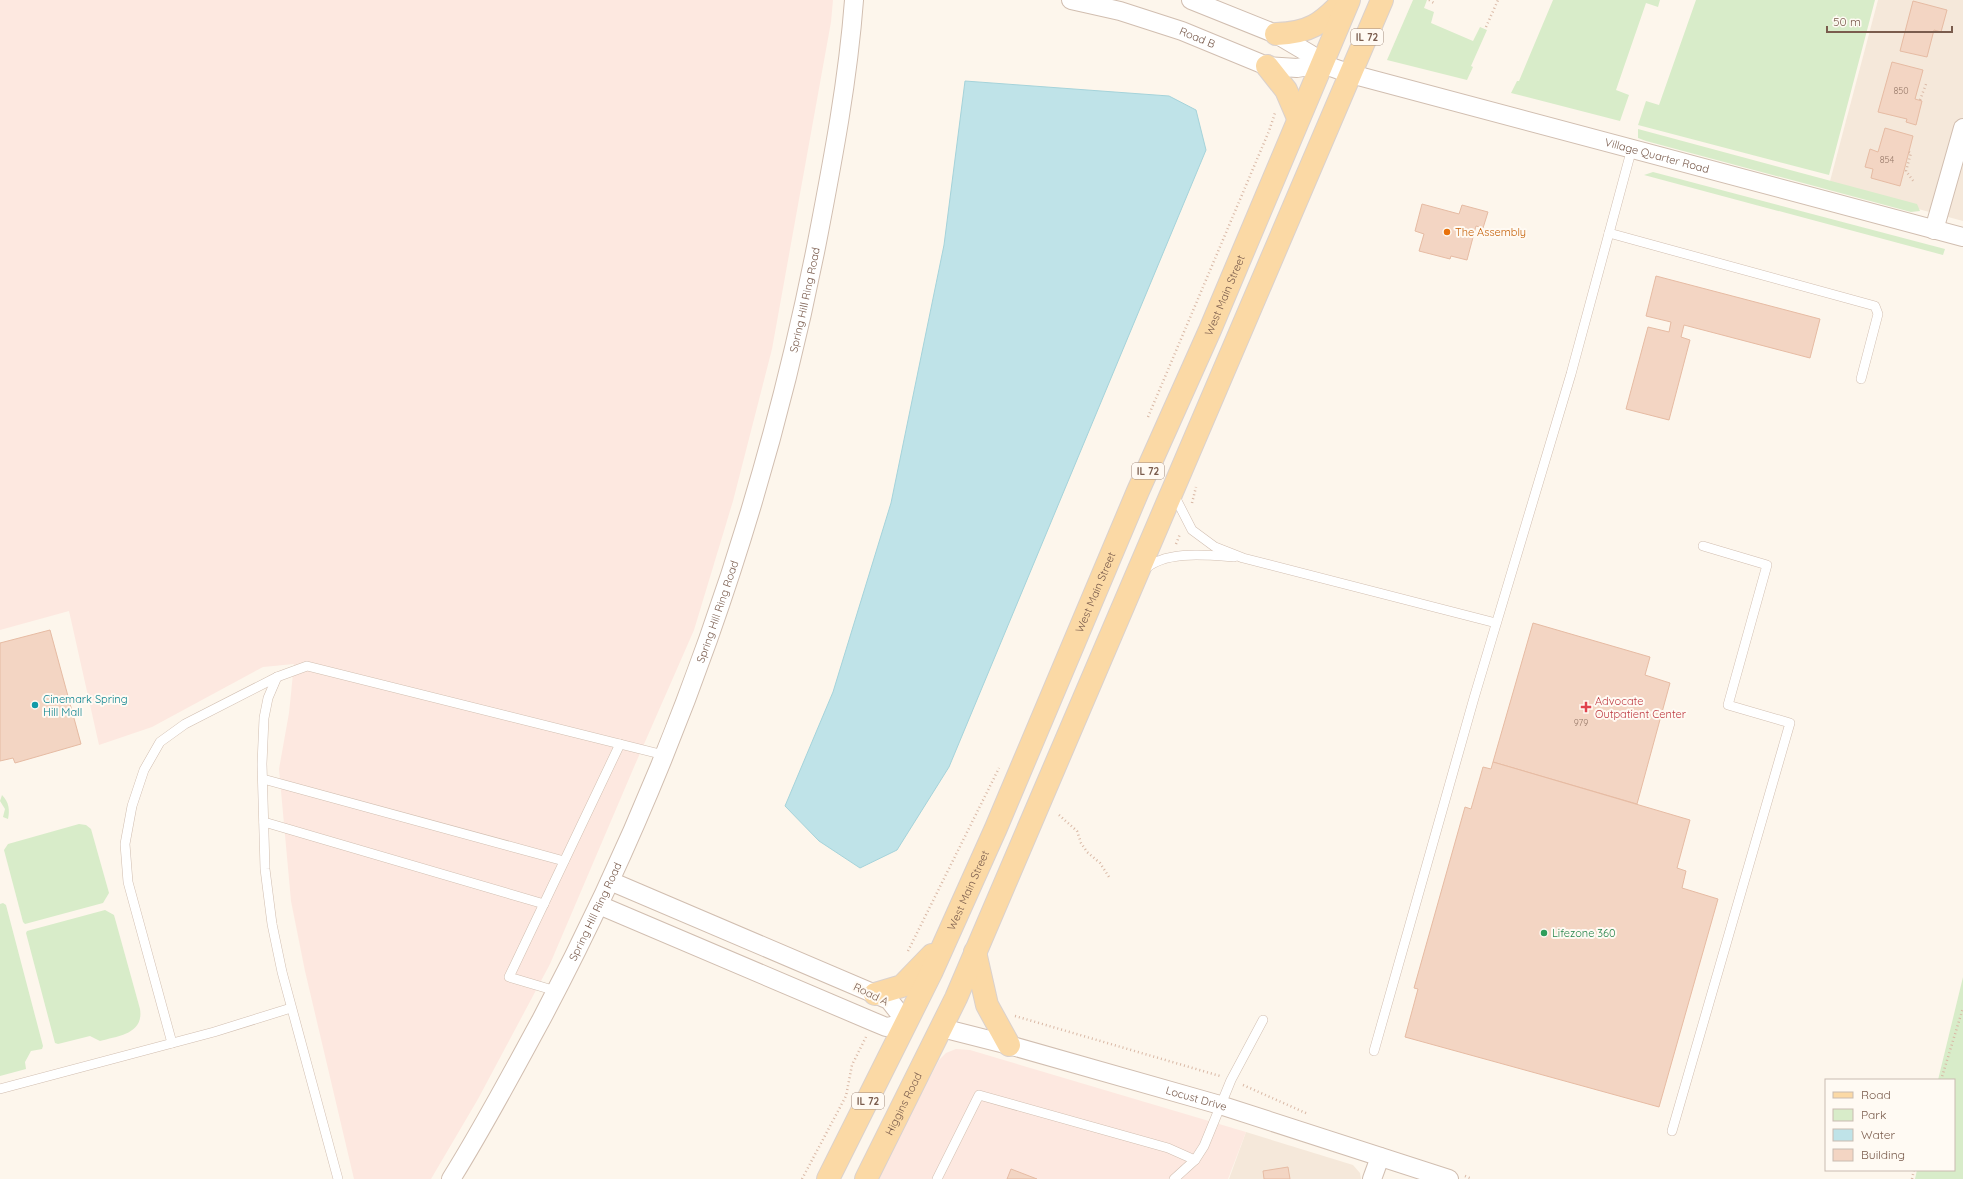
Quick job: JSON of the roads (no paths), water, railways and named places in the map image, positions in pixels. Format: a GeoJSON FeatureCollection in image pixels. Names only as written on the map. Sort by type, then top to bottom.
{"type":"FeatureCollection","features":[{"type":"Feature","properties":{"kind":"main road"},"geometry":{"type":"LineString","coordinates":[[1276,34],[1305,31],[1320,24],[1344,0]]}},
{"type":"Feature","properties":{"kind":"main road","name":"West Main Street"},"geometry":{"type":"LineString","coordinates":[[828,1179],[946,941],[996,828],[1138,491],[1210,330],[1349,0]]}},
{"type":"Feature","properties":{"kind":"main road","name":"IL 72"},"geometry":{"type":"LineString","coordinates":[[942,1028],[1382,0]]}},
{"type":"Feature","properties":{"kind":"main road"},"geometry":{"type":"LineString","coordinates":[[1267,66],[1286,90],[1298,118]]}},
{"type":"Feature","properties":{"kind":"main road"},"geometry":{"type":"LineString","coordinates":[[875,994],[902,986],[946,941]]}},
{"type":"Feature","properties":{"kind":"main road"},"geometry":{"type":"LineString","coordinates":[[975,952],[987,1005],[1009,1045]]}},
{"type":"Feature","properties":{"kind":"main road"},"geometry":{"type":"LineString","coordinates":[[907,1022],[942,1028]]}},
{"type":"Feature","properties":{"kind":"main road","name":"Higgins Road"},"geometry":{"type":"LineString","coordinates":[[866,1179],[942,1028]]}},
{"type":"Feature","properties":{"kind":"street","name":"Spring Hill Ring Road"},"geometry":{"type":"LineString","coordinates":[[451,1179],[511,1076],[599,905],[664,755],[734,563],[783,391],[803,308],[829,180],[846,77],[854,0]]}},
{"type":"Feature","properties":{"kind":"street","name":"Road B"},"geometry":{"type":"LineString","coordinates":[[1071,0],[1120,12],[1182,32],[1267,66],[1297,68],[1322,64]]}},
{"type":"Feature","properties":{"kind":"street","name":"Road B"},"geometry":{"type":"LineString","coordinates":[[1191,0],[1276,34],[1310,54],[1322,64],[1351,74]]}},
{"type":"Feature","properties":{"kind":"street","name":"Village Quarter Road"},"geometry":{"type":"LineString","coordinates":[[1351,74],[1963,237]]}},
{"type":"Feature","properties":{"kind":"street"},"geometry":{"type":"LineString","coordinates":[[1934,230],[1963,128]]}},
{"type":"Feature","properties":{"kind":"street","name":"Road A"},"geometry":{"type":"LineString","coordinates":[[610,881],[889,1000],[907,1022]]}},
{"type":"Feature","properties":{"kind":"street"},"geometry":{"type":"LineString","coordinates":[[599,905],[886,1027],[907,1022]]}},
{"type":"Feature","properties":{"kind":"street","name":"Locust Drive"},"geometry":{"type":"LineString","coordinates":[[942,1028],[1009,1045],[1220,1105],[1449,1179]]}},
{"type":"Feature","properties":{"kind":"street"},"geometry":{"type":"LineString","coordinates":[[1372,1179],[1380,1157]]}},
{"type":"Feature","properties":{"kind":"lane"},"geometry":{"type":"LineString","coordinates":[[1374,1051],[1496,623],[1566,389],[1632,148]]}},
{"type":"Feature","properties":{"kind":"lane"},"geometry":{"type":"LineString","coordinates":[[1609,233],[1875,306],[1878,314],[1861,379]]}},
{"type":"Feature","properties":{"kind":"lane"},"geometry":{"type":"LineString","coordinates":[[1172,492],[1192,530],[1215,547],[1243,558],[1496,623]]}},
{"type":"Feature","properties":{"kind":"lane"},"geometry":{"type":"LineString","coordinates":[[1672,1131],[1790,723],[1728,705],[1767,565],[1703,546]]}},
{"type":"Feature","properties":{"kind":"lane"},"geometry":{"type":"LineString","coordinates":[[1136,576],[1150,564],[1178,556],[1243,558]]}},
{"type":"Feature","properties":{"kind":"lane"},"geometry":{"type":"LineString","coordinates":[[172,1043],[128,882],[125,844],[132,806],[144,770],[160,742],[185,724],[277,677],[307,666],[664,755]]}},
{"type":"Feature","properties":{"kind":"lane"},"geometry":{"type":"LineString","coordinates":[[277,677],[268,698],[264,718],[263,780],[265,869],[272,924],[291,1008],[338,1179]]}},
{"type":"Feature","properties":{"kind":"lane"},"geometry":{"type":"LineString","coordinates":[[556,991],[509,977],[620,744]]}},
{"type":"Feature","properties":{"kind":"lane"},"geometry":{"type":"LineString","coordinates":[[263,780],[564,861]]}},
{"type":"Feature","properties":{"kind":"lane"},"geometry":{"type":"LineString","coordinates":[[264,822],[544,904]]}},
{"type":"Feature","properties":{"kind":"lane"},"geometry":{"type":"LineString","coordinates":[[0,1089],[172,1043],[291,1008]]}},
{"type":"Feature","properties":{"kind":"lane"},"geometry":{"type":"LineString","coordinates":[[1174,1179],[1195,1160],[1204,1146],[1231,1080],[1263,1020]]}},
{"type":"Feature","properties":{"kind":"lane"},"geometry":{"type":"LineString","coordinates":[[937,1179],[979,1095],[1168,1148],[1195,1160]]}},
{"type":"Feature","properties":{"kind":"water"},"geometry":{"type":"Polygon","coordinates":[[[965,81],[1169,96],[1196,110],[1206,150],[949,767],[897,850],[860,868],[819,841],[785,806],[833,692],[891,503],[944,245],[965,81]]]}},
{"type":"Feature","properties":{"kind":"place","name":"The Assembly"},"geometry":{"type":"Point","coordinates":[1447,232]}},
{"type":"Feature","properties":{"kind":"place","name":"Cinemark Spring Hill Mall"},"geometry":{"type":"Point","coordinates":[35,705]}},
{"type":"Feature","properties":{"kind":"place","name":"Advocate Outpatient Center"},"geometry":{"type":"Point","coordinates":[1586,707]}},
{"type":"Feature","properties":{"kind":"place","name":"Lifezone 360"},"geometry":{"type":"Point","coordinates":[1544,933]}}]}
